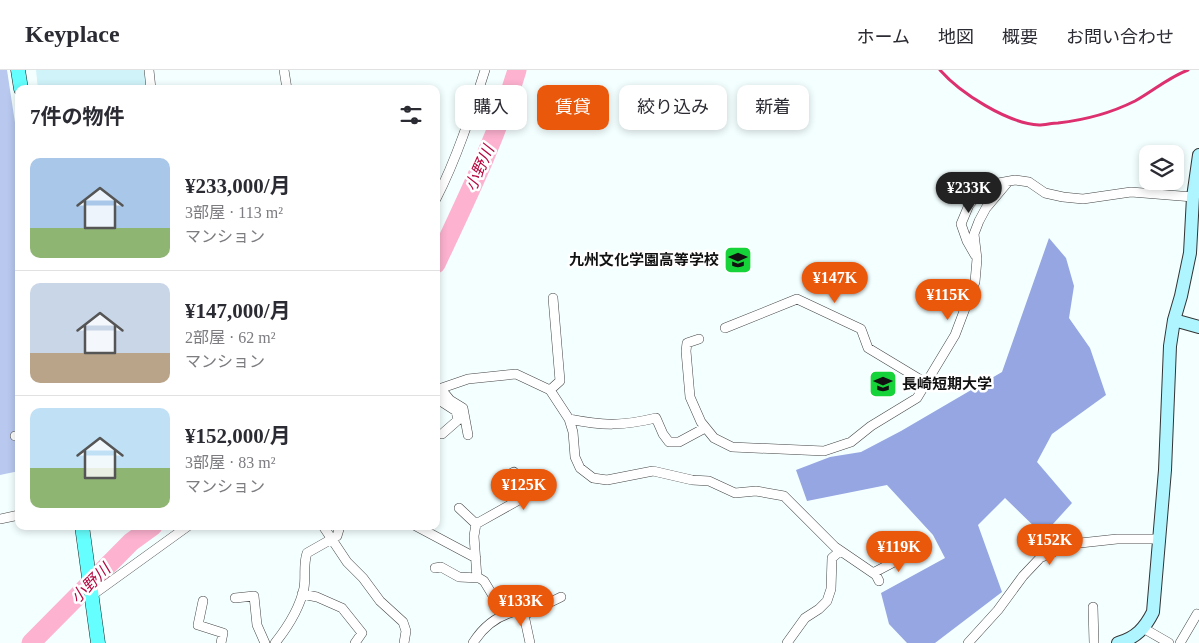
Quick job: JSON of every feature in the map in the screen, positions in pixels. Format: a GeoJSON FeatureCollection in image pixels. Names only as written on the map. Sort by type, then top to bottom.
{"type":"FeatureCollection","features":[{"type":"Feature","properties":{"kind":"main road"},"geometry":{"type":"LineString","coordinates":[[18,70],[20,85]]}},
{"type":"Feature","properties":{"kind":"main road"},"geometry":{"type":"LineString","coordinates":[[82,530],[98,643]]}},
{"type":"Feature","properties":{"kind":"street"},"geometry":{"type":"LineString","coordinates":[[149,70],[151,85]]}},
{"type":"Feature","properties":{"kind":"street"},"geometry":{"type":"LineString","coordinates":[[284,70],[286,85]]}},
{"type":"Feature","properties":{"kind":"street"},"geometry":{"type":"LineString","coordinates":[[440,191],[450,172],[486,70]]}},
{"type":"Feature","properties":{"kind":"street"},"geometry":{"type":"LineString","coordinates":[[1118,643],[1136,635],[1147,624],[1153,612],[1165,470],[1170,346],[1174,320],[1182,296],[1190,254],[1199,155]]}},
{"type":"Feature","properties":{"kind":"street"},"geometry":{"type":"LineString","coordinates":[[977,259],[961,224],[969,205],[980,193],[993,184],[1007,183],[1015,180],[1029,182],[1046,193],[1063,198],[1082,199],[1132,192],[1194,197]]}},
{"type":"Feature","properties":{"kind":"street"},"geometry":{"type":"LineString","coordinates":[[699,339],[687,343],[690,397],[701,422],[714,438],[732,447],[824,451],[851,442],[870,426],[917,398],[955,335],[975,282],[977,259],[974,234],[986,208],[1007,183]]}},
{"type":"Feature","properties":{"kind":"street"},"geometry":{"type":"LineString","coordinates":[[550,390],[560,381],[552,298]]}},
{"type":"Feature","properties":{"kind":"street"},"geometry":{"type":"LineString","coordinates":[[725,328],[797,299],[861,329],[868,348],[926,383]]}},
{"type":"Feature","properties":{"kind":"street"},"geometry":{"type":"LineString","coordinates":[[1174,320],[1199,327]]}},
{"type":"Feature","properties":{"kind":"street"},"geometry":{"type":"LineString","coordinates":[[440,390],[468,379],[516,374],[550,390],[569,419],[573,432],[576,458],[580,468],[593,478],[607,480],[653,470],[692,480],[709,481],[735,493],[756,491],[784,496],[840,551],[873,573],[879,582]]}},
{"type":"Feature","properties":{"kind":"street"},"geometry":{"type":"LineString","coordinates":[[440,392],[463,408],[468,435]]}},
{"type":"Feature","properties":{"kind":"street"},"geometry":{"type":"LineString","coordinates":[[440,396],[442,402],[456,411],[458,420],[442,434]]}},
{"type":"Feature","properties":{"kind":"street"},"geometry":{"type":"LineString","coordinates":[[569,419],[596,425],[628,424],[656,418],[669,442],[679,442],[705,428]]}},
{"type":"Feature","properties":{"kind":"street"},"geometry":{"type":"LineString","coordinates":[[476,524],[526,496],[523,482],[514,472],[501,479]]}},
{"type":"Feature","properties":{"kind":"street"},"geometry":{"type":"LineString","coordinates":[[459,508],[476,524]]}},
{"type":"Feature","properties":{"kind":"street"},"geometry":{"type":"LineString","coordinates":[[0,519],[15,515]]}},
{"type":"Feature","properties":{"kind":"street"},"geometry":{"type":"LineString","coordinates":[[476,524],[474,536],[477,578]]}},
{"type":"Feature","properties":{"kind":"street"},"geometry":{"type":"LineString","coordinates":[[91,596],[182,530]]}},
{"type":"Feature","properties":{"kind":"street"},"geometry":{"type":"LineString","coordinates":[[325,530],[347,562],[363,578],[380,601],[404,622],[406,630],[404,643]]}},
{"type":"Feature","properties":{"kind":"street"},"geometry":{"type":"LineString","coordinates":[[275,643],[289,622],[302,594],[304,563],[307,553],[337,536],[339,530]]}},
{"type":"Feature","properties":{"kind":"street"},"geometry":{"type":"LineString","coordinates":[[424,530],[476,558]]}},
{"type":"Feature","properties":{"kind":"street"},"geometry":{"type":"LineString","coordinates":[[968,643],[998,610],[1023,576],[1040,558],[1071,544],[1117,539],[1159,539]]}},
{"type":"Feature","properties":{"kind":"street"},"geometry":{"type":"LineString","coordinates":[[787,643],[805,618],[827,601],[831,589],[832,558],[840,551]]}},
{"type":"Feature","properties":{"kind":"street"},"geometry":{"type":"LineString","coordinates":[[873,573],[913,552]]}},
{"type":"Feature","properties":{"kind":"street"},"geometry":{"type":"LineString","coordinates":[[435,568],[441,567],[459,577],[477,578],[484,581],[504,614]]}},
{"type":"Feature","properties":{"kind":"street"},"geometry":{"type":"LineString","coordinates":[[302,594],[317,597],[342,608],[362,632],[354,643]]}},
{"type":"Feature","properties":{"kind":"street"},"geometry":{"type":"LineString","coordinates":[[235,598],[254,596],[257,625],[265,643]]}},
{"type":"Feature","properties":{"kind":"street"},"geometry":{"type":"LineString","coordinates":[[524,615],[561,597]]}},
{"type":"Feature","properties":{"kind":"street"},"geometry":{"type":"LineString","coordinates":[[203,601],[198,626],[223,633],[221,643]]}},
{"type":"Feature","properties":{"kind":"street"},"geometry":{"type":"LineString","coordinates":[[1093,607],[1094,643]]}},
{"type":"Feature","properties":{"kind":"street"},"geometry":{"type":"LineString","coordinates":[[472,643],[480,632],[504,614],[517,611],[524,615],[530,643]]}},
{"type":"Feature","properties":{"kind":"street"},"geometry":{"type":"LineString","coordinates":[[1180,643],[1197,614],[1199,615]]}},
{"type":"Feature","properties":{"kind":"street"},"geometry":{"type":"LineString","coordinates":[[1143,628],[1169,643]]}},
{"type":"Feature","properties":{"kind":"shaded area"},"geometry":{"type":"Polygon","coordinates":[[[0,70],[7,70],[15,123],[15,472],[0,475],[0,70]]]}},
{"type":"Feature","properties":{"kind":"shaded area"},"geometry":{"type":"Polygon","coordinates":[[[36,70],[147,70],[149,85],[38,85],[36,70]]]}},
{"type":"Feature","properties":{"kind":"shaded area"},"geometry":{"type":"Polygon","coordinates":[[[1049,238],[1066,258],[1074,286],[1069,318],[1090,348],[1106,395],[1052,434],[1037,462],[1072,503],[1043,535],[1005,498],[978,525],[1002,592],[935,643],[907,643],[889,624],[881,593],[945,558],[933,535],[887,485],[807,501],[796,470],[830,457],[861,452],[1002,372],[1049,238]]]}},
{"type":"Feature","properties":{"kind":"waterway","name":"小野川"},"geometry":{"type":"LineString","coordinates":[[440,256],[470,192],[500,120],[517,70]]}},
{"type":"Feature","properties":{"kind":"waterway"},"geometry":{"type":"LineString","coordinates":[[940,70],[959,88],[999,113],[1026,123],[1039,125],[1078,120],[1117,109],[1135,101],[1188,70]]}},
{"type":"Feature","properties":{"kind":"waterway","name":"小野川"},"geometry":{"type":"LineString","coordinates":[[31,643],[131,542],[148,530]]}},
{"type":"Feature","properties":{"kind":"place","name":"九州文化学園高等学校"},"geometry":{"type":"Point","coordinates":[738,260]}},
{"type":"Feature","properties":{"kind":"place","name":"長崎短期大学"},"geometry":{"type":"Point","coordinates":[883,384]}}]}
